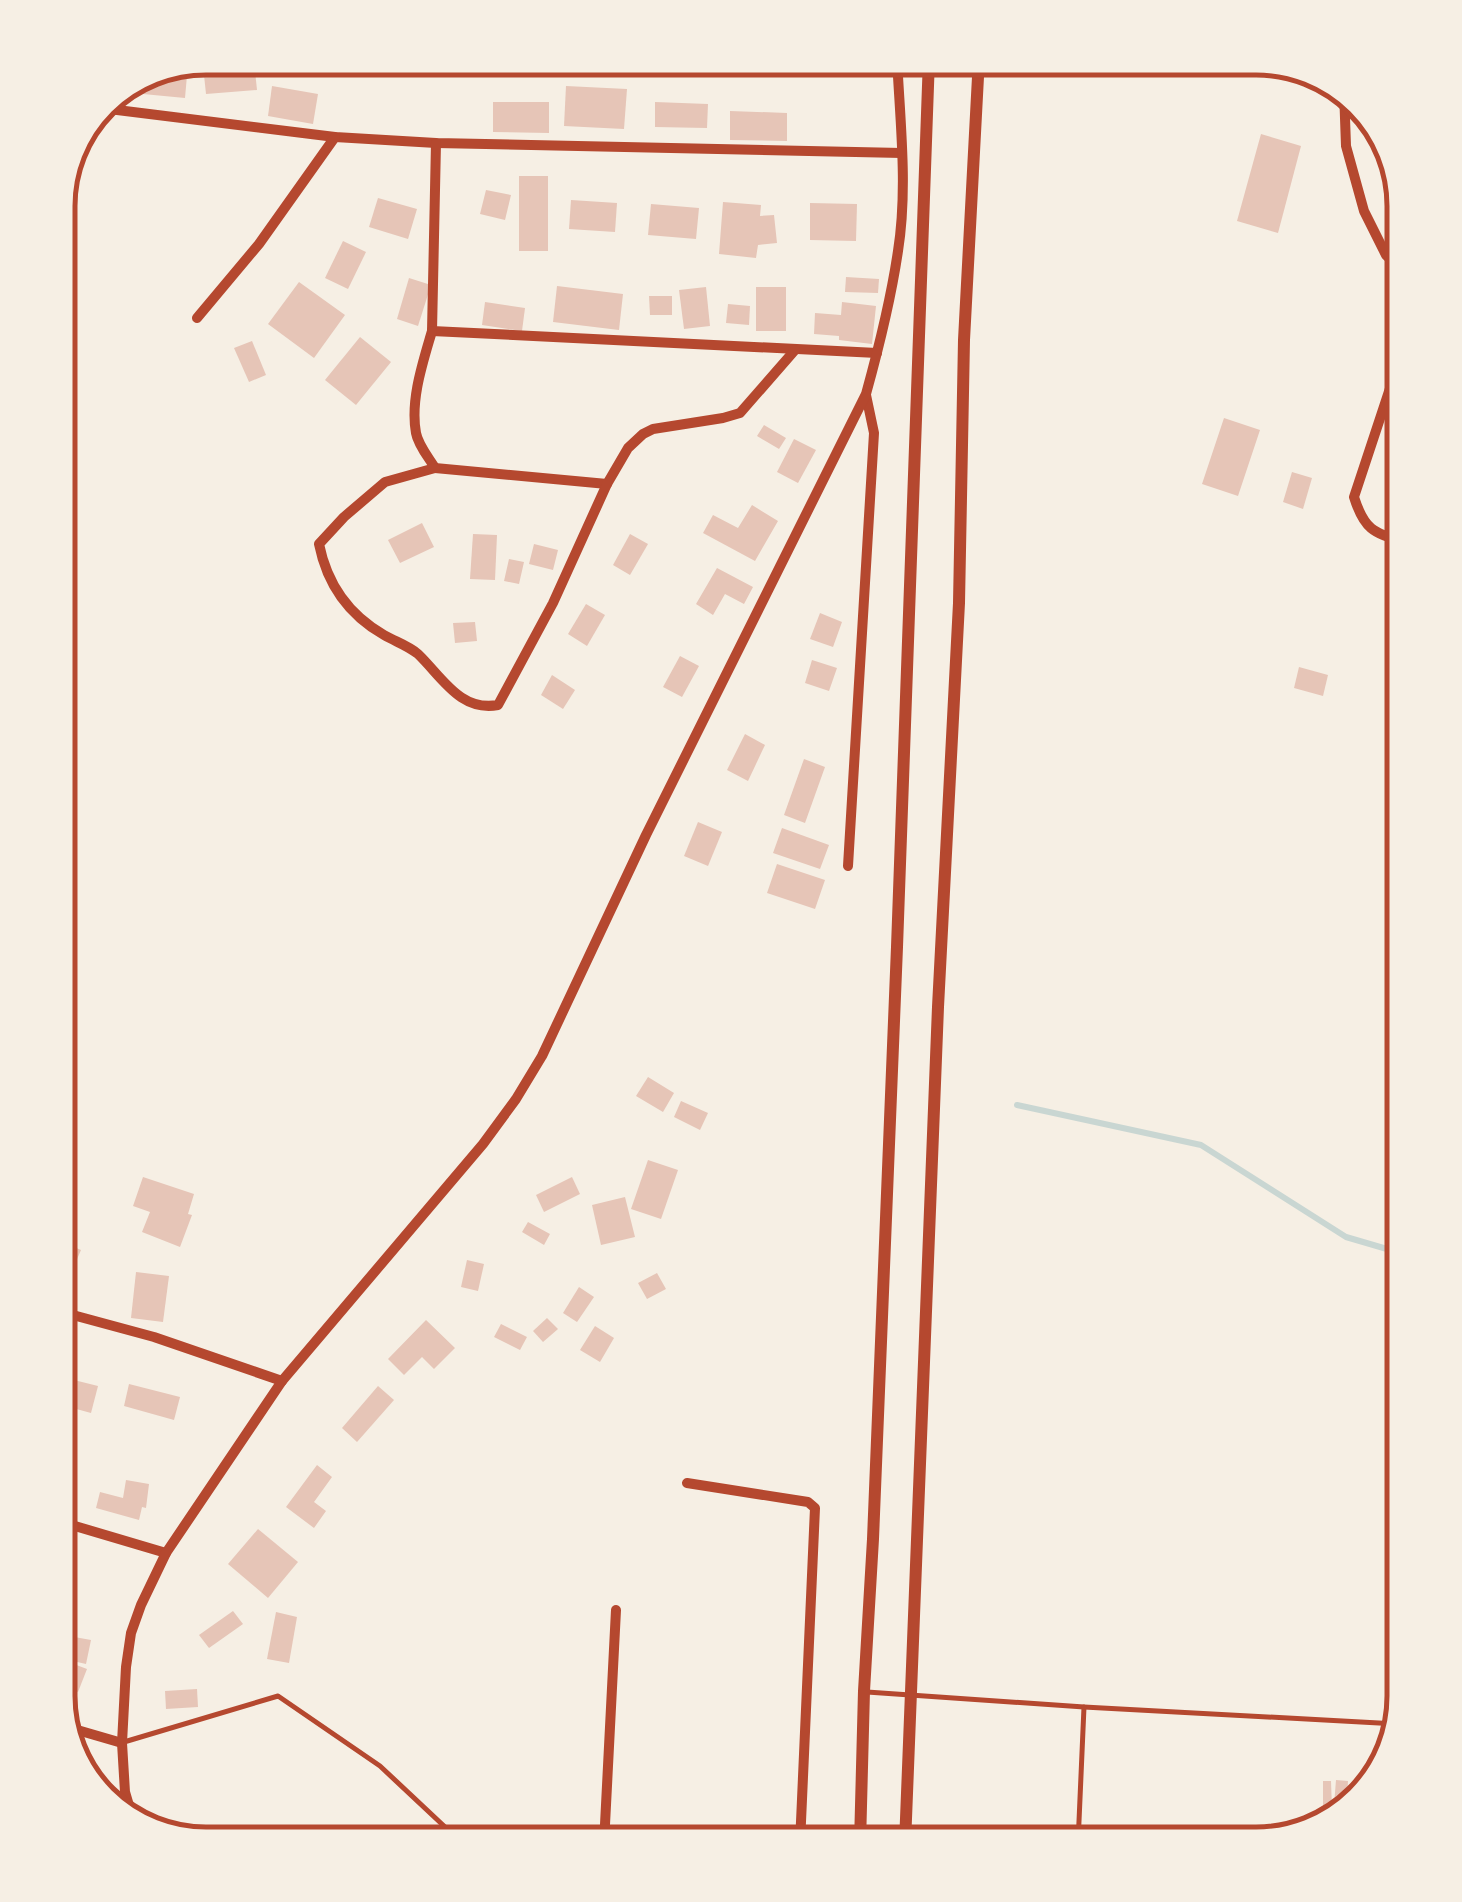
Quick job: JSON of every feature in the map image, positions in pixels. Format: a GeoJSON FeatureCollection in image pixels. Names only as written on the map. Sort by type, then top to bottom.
{"type":"FeatureCollection","features":[{"type":"Feature","properties":{"kind":"street"},"geometry":{"type":"LineString","coordinates":[[127,1800],[122,1743],[126,1667],[141,1606],[166,1553],[282,1381],[483,1144],[542,1056],[646,835],[866,394],[899,250],[902,153],[898,75]]}},
{"type":"Feature","properties":{"kind":"street"},"geometry":{"type":"LineString","coordinates":[[860,1827],[928,75]]}},
{"type":"Feature","properties":{"kind":"street"},"geometry":{"type":"LineString","coordinates":[[906,1827],[938,1008],[959,603],[964,340],[978,75]]}},
{"type":"Feature","properties":{"kind":"street"},"geometry":{"type":"LineString","coordinates":[[1345,109],[1346,146],[1364,211],[1387,256]]}},
{"type":"Feature","properties":{"kind":"street"},"geometry":{"type":"LineString","coordinates":[[118,110],[335,137],[436,143],[902,153]]}},
{"type":"Feature","properties":{"kind":"street"},"geometry":{"type":"LineString","coordinates":[[197,318],[259,244],[335,137]]}},
{"type":"Feature","properties":{"kind":"street"},"geometry":{"type":"LineString","coordinates":[[435,468],[416,436],[416,403],[432,331],[436,143]]}},
{"type":"Feature","properties":{"kind":"street"},"geometry":{"type":"LineString","coordinates":[[432,331],[877,353]]}},
{"type":"Feature","properties":{"kind":"street"},"geometry":{"type":"LineString","coordinates":[[607,484],[435,468],[386,482],[328,532],[320,544],[322,560],[329,580],[355,614],[416,653],[464,699],[484,708],[498,705],[553,603],[607,484],[628,448],[653,429],[740,413],[796,350]]}},
{"type":"Feature","properties":{"kind":"street"},"geometry":{"type":"LineString","coordinates":[[848,866],[874,434],[866,394]]}},
{"type":"Feature","properties":{"kind":"street"},"geometry":{"type":"LineString","coordinates":[[1387,410],[1354,496],[1368,528],[1387,535]]}},
{"type":"Feature","properties":{"kind":"street"},"geometry":{"type":"LineString","coordinates":[[75,1316],[154,1337],[282,1381]]}},
{"type":"Feature","properties":{"kind":"street"},"geometry":{"type":"LineString","coordinates":[[687,1483],[808,1502],[814,1508],[801,1827]]}},
{"type":"Feature","properties":{"kind":"street"},"geometry":{"type":"LineString","coordinates":[[75,1526],[166,1553]]}},
{"type":"Feature","properties":{"kind":"street"},"geometry":{"type":"LineString","coordinates":[[605,1827],[616,1610]]}},
{"type":"Feature","properties":{"kind":"street"},"geometry":{"type":"LineString","coordinates":[[80,1731],[122,1743]]}},
{"type":"Feature","properties":{"kind":"lane"},"geometry":{"type":"LineString","coordinates":[[864,1691],[1084,1708],[1384,1723]]}},
{"type":"Feature","properties":{"kind":"lane"},"geometry":{"type":"LineString","coordinates":[[122,1743],[278,1696],[380,1766],[445,1827]]}},
{"type":"Feature","properties":{"kind":"lane"},"geometry":{"type":"LineString","coordinates":[[1079,1827],[1084,1708]]}},
{"type":"Feature","properties":{"kind":"building"},"geometry":{"type":"Polygon","coordinates":[[[204,75],[255,75],[257,90],[206,94],[204,75]]]}},
{"type":"Feature","properties":{"kind":"building"},"geometry":{"type":"Polygon","coordinates":[[[187,77],[185,98],[143,94],[164,82],[187,77]]]}},
{"type":"Feature","properties":{"kind":"building"},"geometry":{"type":"Polygon","coordinates":[[[272,86],[318,94],[313,124],[268,116],[272,86]]]}},
{"type":"Feature","properties":{"kind":"building"},"geometry":{"type":"Polygon","coordinates":[[[566,86],[627,89],[624,129],[564,126],[566,86]]]}},
{"type":"Feature","properties":{"kind":"building"},"geometry":{"type":"Polygon","coordinates":[[[493,102],[549,102],[549,133],[493,132],[493,102]]]}},
{"type":"Feature","properties":{"kind":"building"},"geometry":{"type":"Polygon","coordinates":[[[655,102],[708,104],[707,128],[655,127],[655,102]]]}},
{"type":"Feature","properties":{"kind":"building"},"geometry":{"type":"Polygon","coordinates":[[[730,111],[787,113],[787,141],[730,140],[730,111]]]}},
{"type":"Feature","properties":{"kind":"building"},"geometry":{"type":"Polygon","coordinates":[[[1261,134],[1301,146],[1278,233],[1237,221],[1261,134]]]}},
{"type":"Feature","properties":{"kind":"building"},"geometry":{"type":"Polygon","coordinates":[[[519,176],[548,176],[548,251],[519,251],[519,176]]]}},
{"type":"Feature","properties":{"kind":"building"},"geometry":{"type":"Polygon","coordinates":[[[486,190],[511,195],[505,220],[480,214],[486,190]]]}},
{"type":"Feature","properties":{"kind":"building"},"geometry":{"type":"Polygon","coordinates":[[[378,198],[417,209],[408,239],[369,227],[378,198]]]}},
{"type":"Feature","properties":{"kind":"building"},"geometry":{"type":"Polygon","coordinates":[[[571,200],[617,203],[615,232],[569,229],[571,200]]]}},
{"type":"Feature","properties":{"kind":"building"},"geometry":{"type":"Polygon","coordinates":[[[723,202],[761,205],[760,216],[774,215],[777,243],[758,245],[756,258],[719,254],[723,202]]]}},
{"type":"Feature","properties":{"kind":"building"},"geometry":{"type":"Polygon","coordinates":[[[810,203],[857,204],[856,241],[810,240],[810,203]]]}},
{"type":"Feature","properties":{"kind":"building"},"geometry":{"type":"Polygon","coordinates":[[[651,204],[699,208],[696,239],[648,235],[651,204]]]}},
{"type":"Feature","properties":{"kind":"building"},"geometry":{"type":"Polygon","coordinates":[[[343,241],[366,252],[348,289],[325,278],[343,241]]]}},
{"type":"Feature","properties":{"kind":"building"},"geometry":{"type":"Polygon","coordinates":[[[846,277],[879,279],[878,293],[845,292],[846,277]]]}},
{"type":"Feature","properties":{"kind":"building"},"geometry":{"type":"Polygon","coordinates":[[[409,278],[431,285],[418,326],[397,319],[409,278]]]}},
{"type":"Feature","properties":{"kind":"building"},"geometry":{"type":"Polygon","coordinates":[[[299,282],[345,315],[314,358],[268,324],[299,282]]]}},
{"type":"Feature","properties":{"kind":"building"},"geometry":{"type":"Polygon","coordinates":[[[557,286],[623,294],[619,330],[553,322],[557,286]]]}},
{"type":"Feature","properties":{"kind":"building"},"geometry":{"type":"Polygon","coordinates":[[[706,287],[710,326],[684,329],[679,290],[706,287]]]}},
{"type":"Feature","properties":{"kind":"building"},"geometry":{"type":"Polygon","coordinates":[[[756,287],[786,287],[786,331],[756,331],[756,287]]]}},
{"type":"Feature","properties":{"kind":"building"},"geometry":{"type":"Polygon","coordinates":[[[649,296],[672,296],[672,315],[650,315],[649,296]]]}},
{"type":"Feature","properties":{"kind":"building"},"geometry":{"type":"Polygon","coordinates":[[[485,302],[525,308],[522,331],[482,325],[485,302]]]}},
{"type":"Feature","properties":{"kind":"building"},"geometry":{"type":"Polygon","coordinates":[[[842,302],[876,306],[872,344],[814,334],[815,313],[841,315],[842,302]]]}},
{"type":"Feature","properties":{"kind":"building"},"geometry":{"type":"Polygon","coordinates":[[[728,304],[750,306],[749,325],[726,323],[728,304]]]}},
{"type":"Feature","properties":{"kind":"building"},"geometry":{"type":"Polygon","coordinates":[[[360,337],[391,362],[356,405],[325,380],[360,337]]]}},
{"type":"Feature","properties":{"kind":"building"},"geometry":{"type":"Polygon","coordinates":[[[252,341],[266,375],[249,382],[234,348],[252,341]]]}},
{"type":"Feature","properties":{"kind":"building"},"geometry":{"type":"Polygon","coordinates":[[[1224,418],[1260,430],[1238,496],[1202,484],[1224,418]]]}},
{"type":"Feature","properties":{"kind":"building"},"geometry":{"type":"Polygon","coordinates":[[[764,425],[786,438],[779,449],[757,436],[764,425]]]}},
{"type":"Feature","properties":{"kind":"building"},"geometry":{"type":"Polygon","coordinates":[[[794,439],[816,450],[798,483],[777,472],[794,439]]]}},
{"type":"Feature","properties":{"kind":"building"},"geometry":{"type":"Polygon","coordinates":[[[1292,472],[1312,478],[1303,509],[1283,502],[1292,472]]]}},
{"type":"Feature","properties":{"kind":"building"},"geometry":{"type":"Polygon","coordinates":[[[752,505],[778,521],[755,561],[703,533],[713,515],[738,528],[752,505]]]}},
{"type":"Feature","properties":{"kind":"building"},"geometry":{"type":"Polygon","coordinates":[[[422,523],[434,547],[400,563],[388,540],[422,523]]]}},
{"type":"Feature","properties":{"kind":"building"},"geometry":{"type":"Polygon","coordinates":[[[473,534],[497,535],[495,580],[470,579],[473,534]]]}},
{"type":"Feature","properties":{"kind":"building"},"geometry":{"type":"Polygon","coordinates":[[[630,534],[648,544],[630,575],[613,565],[630,534]]]}},
{"type":"Feature","properties":{"kind":"building"},"geometry":{"type":"Polygon","coordinates":[[[534,544],[558,550],[553,570],[529,564],[534,544]]]}},
{"type":"Feature","properties":{"kind":"building"},"geometry":{"type":"Polygon","coordinates":[[[509,559],[524,562],[519,584],[504,581],[509,559]]]}},
{"type":"Feature","properties":{"kind":"building"},"geometry":{"type":"Polygon","coordinates":[[[717,568],[753,587],[744,604],[725,594],[713,615],[696,604],[717,568]]]}},
{"type":"Feature","properties":{"kind":"building"},"geometry":{"type":"Polygon","coordinates":[[[586,604],[605,615],[587,646],[568,634],[586,604]]]}},
{"type":"Feature","properties":{"kind":"building"},"geometry":{"type":"Polygon","coordinates":[[[820,613],[842,622],[833,647],[810,639],[820,613]]]}},
{"type":"Feature","properties":{"kind":"building"},"geometry":{"type":"Polygon","coordinates":[[[475,622],[477,641],[455,643],[453,623],[475,622]]]}},
{"type":"Feature","properties":{"kind":"building"},"geometry":{"type":"Polygon","coordinates":[[[680,656],[699,666],[682,697],[663,687],[680,656]]]}},
{"type":"Feature","properties":{"kind":"building"},"geometry":{"type":"Polygon","coordinates":[[[812,660],[837,668],[829,691],[805,683],[812,660]]]}},
{"type":"Feature","properties":{"kind":"building"},"geometry":{"type":"Polygon","coordinates":[[[1299,667],[1328,675],[1323,696],[1294,688],[1299,667]]]}},
{"type":"Feature","properties":{"kind":"building"},"geometry":{"type":"Polygon","coordinates":[[[552,675],[575,690],[563,709],[541,695],[552,675]]]}},
{"type":"Feature","properties":{"kind":"building"},"geometry":{"type":"Polygon","coordinates":[[[745,734],[765,745],[748,781],[727,770],[745,734]]]}},
{"type":"Feature","properties":{"kind":"building"},"geometry":{"type":"Polygon","coordinates":[[[804,759],[825,767],[805,823],[784,815],[804,759]]]}},
{"type":"Feature","properties":{"kind":"building"},"geometry":{"type":"Polygon","coordinates":[[[698,822],[722,832],[708,866],[684,856],[698,822]]]}},
{"type":"Feature","properties":{"kind":"building"},"geometry":{"type":"Polygon","coordinates":[[[782,828],[829,845],[820,869],[773,853],[782,828]]]}},
{"type":"Feature","properties":{"kind":"building"},"geometry":{"type":"Polygon","coordinates":[[[777,864],[825,880],[815,909],[767,893],[777,864]]]}},
{"type":"Feature","properties":{"kind":"building"},"geometry":{"type":"Polygon","coordinates":[[[648,1077],[674,1093],[663,1112],[636,1096],[648,1077]]]}},
{"type":"Feature","properties":{"kind":"building"},"geometry":{"type":"Polygon","coordinates":[[[681,1101],[708,1113],[700,1130],[674,1117],[681,1101]]]}},
{"type":"Feature","properties":{"kind":"building"},"geometry":{"type":"Polygon","coordinates":[[[648,1160],[678,1170],[661,1219],[631,1209],[648,1160]]]}},
{"type":"Feature","properties":{"kind":"building"},"geometry":{"type":"Polygon","coordinates":[[[143,1177],[194,1194],[188,1214],[192,1215],[180,1247],[142,1232],[150,1212],[133,1206],[143,1177]]]}},
{"type":"Feature","properties":{"kind":"building"},"geometry":{"type":"Polygon","coordinates":[[[572,1177],[580,1194],[544,1212],[536,1195],[572,1177]]]}},
{"type":"Feature","properties":{"kind":"building"},"geometry":{"type":"Polygon","coordinates":[[[625,1197],[635,1237],[601,1245],[592,1205],[625,1197]]]}},
{"type":"Feature","properties":{"kind":"building"},"geometry":{"type":"Polygon","coordinates":[[[528,1222],[550,1234],[544,1245],[522,1232],[528,1222]]]}},
{"type":"Feature","properties":{"kind":"building"},"geometry":{"type":"Polygon","coordinates":[[[467,1260],[484,1264],[478,1291],[461,1287],[467,1260]]]}},
{"type":"Feature","properties":{"kind":"building"},"geometry":{"type":"Polygon","coordinates":[[[136,1272],[169,1276],[163,1322],[131,1318],[136,1272]]]}},
{"type":"Feature","properties":{"kind":"building"},"geometry":{"type":"Polygon","coordinates":[[[657,1273],[666,1289],[647,1299],[638,1283],[657,1273]]]}},
{"type":"Feature","properties":{"kind":"building"},"geometry":{"type":"Polygon","coordinates":[[[579,1287],[594,1297],[577,1322],[563,1313],[579,1287]]]}},
{"type":"Feature","properties":{"kind":"building"},"geometry":{"type":"Polygon","coordinates":[[[547,1318],[558,1329],[543,1342],[533,1331],[547,1318]]]}},
{"type":"Feature","properties":{"kind":"building"},"geometry":{"type":"Polygon","coordinates":[[[426,1320],[455,1348],[434,1369],[422,1357],[404,1375],[388,1359],[426,1320]]]}},
{"type":"Feature","properties":{"kind":"building"},"geometry":{"type":"Polygon","coordinates":[[[501,1324],[527,1337],[520,1350],[494,1337],[501,1324]]]}},
{"type":"Feature","properties":{"kind":"building"},"geometry":{"type":"Polygon","coordinates":[[[595,1326],[614,1338],[600,1362],[580,1350],[595,1326]]]}},
{"type":"Feature","properties":{"kind":"building"},"geometry":{"type":"Polygon","coordinates":[[[75,1380],[98,1386],[91,1413],[75,1409],[75,1380]]]}},
{"type":"Feature","properties":{"kind":"building"},"geometry":{"type":"Polygon","coordinates":[[[129,1384],[180,1397],[174,1420],[124,1406],[129,1384]]]}},
{"type":"Feature","properties":{"kind":"building"},"geometry":{"type":"Polygon","coordinates":[[[378,1386],[394,1400],[357,1442],[342,1428],[378,1386]]]}},
{"type":"Feature","properties":{"kind":"building"},"geometry":{"type":"Polygon","coordinates":[[[317,1465],[332,1477],[314,1502],[326,1511],[314,1528],[286,1507],[317,1465]]]}},
{"type":"Feature","properties":{"kind":"building"},"geometry":{"type":"Polygon","coordinates":[[[126,1480],[149,1484],[146,1508],[142,1507],[139,1520],[96,1508],[100,1492],[123,1498],[126,1480]]]}},
{"type":"Feature","properties":{"kind":"building"},"geometry":{"type":"Polygon","coordinates":[[[258,1529],[298,1562],[268,1598],[228,1564],[258,1529]]]}},
{"type":"Feature","properties":{"kind":"building"},"geometry":{"type":"Polygon","coordinates":[[[233,1611],[243,1624],[209,1648],[199,1635],[233,1611]]]}},
{"type":"Feature","properties":{"kind":"building"},"geometry":{"type":"Polygon","coordinates":[[[276,1612],[297,1617],[289,1663],[267,1659],[276,1612]]]}},
{"type":"Feature","properties":{"kind":"building"},"geometry":{"type":"Polygon","coordinates":[[[75,1637],[91,1640],[86,1664],[75,1662],[75,1637]]]}},
{"type":"Feature","properties":{"kind":"building"},"geometry":{"type":"Polygon","coordinates":[[[75,1664],[87,1669],[78,1692],[75,1691],[75,1664]]]}},
{"type":"Feature","properties":{"kind":"building"},"geometry":{"type":"Polygon","coordinates":[[[197,1689],[198,1707],[166,1709],[165,1691],[197,1689]]]}},
{"type":"Feature","properties":{"kind":"building"},"geometry":{"type":"Polygon","coordinates":[[[1336,1780],[1348,1781],[1347,1790],[1334,1801],[1336,1780]]]}},
{"type":"Feature","properties":{"kind":"building"},"geometry":{"type":"Polygon","coordinates":[[[1323,1781],[1331,1781],[1332,1803],[1323,1808],[1323,1781]]]}},
{"type":"Feature","properties":{"kind":"waterway"},"geometry":{"type":"LineString","coordinates":[[1017,1105],[1201,1145],[1346,1237],[1387,1249]]}}]}
